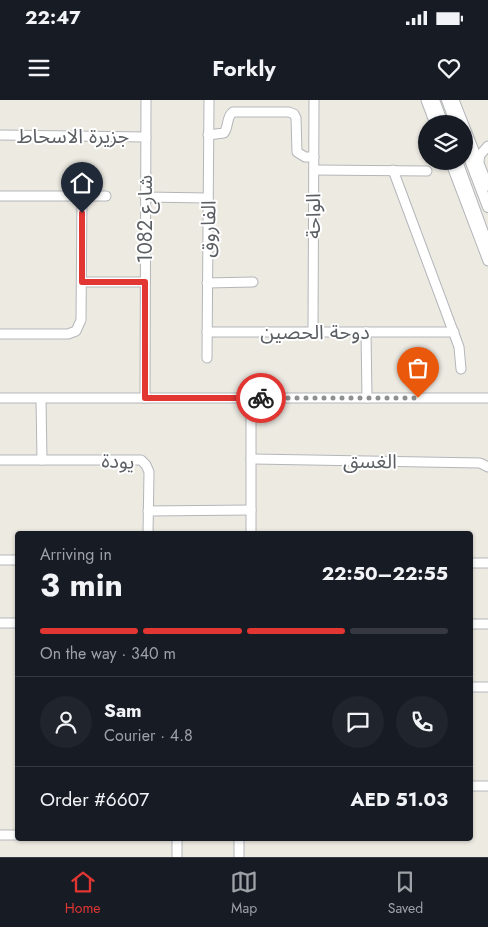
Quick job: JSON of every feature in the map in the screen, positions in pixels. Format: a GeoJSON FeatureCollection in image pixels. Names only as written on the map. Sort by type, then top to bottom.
{"type":"FeatureCollection","features":[{"type":"Feature","properties":{"kind":"street","name":"شارع 1082"},"geometry":{"type":"LineString","coordinates":[[145,398],[146,100]]}},
{"type":"Feature","properties":{"kind":"street","name":"الفاروق"},"geometry":{"type":"LineString","coordinates":[[207,358],[209,100]]}},
{"type":"Feature","properties":{"kind":"street","name":"الواحة"},"geometry":{"type":"LineString","coordinates":[[313,333],[314,100]]}},
{"type":"Feature","properties":{"kind":"street"},"geometry":{"type":"LineString","coordinates":[[428,100],[432,115]]}},
{"type":"Feature","properties":{"kind":"street"},"geometry":{"type":"LineString","coordinates":[[428,100],[437,115]]}},
{"type":"Feature","properties":{"kind":"street"},"geometry":{"type":"LineString","coordinates":[[447,100],[453,115]]}},
{"type":"Feature","properties":{"kind":"street"},"geometry":{"type":"LineString","coordinates":[[454,100],[459,115]]}},
{"type":"Feature","properties":{"kind":"street"},"geometry":{"type":"LineString","coordinates":[[208,135],[224,133],[227,129],[228,117],[234,112],[289,112],[294,114],[296,118],[297,152],[305,157],[314,157]]}},
{"type":"Feature","properties":{"kind":"street","name":"جزيرة الاسحاط"},"geometry":{"type":"LineString","coordinates":[[0,136],[146,136]]}},
{"type":"Feature","properties":{"kind":"street"},"geometry":{"type":"LineString","coordinates":[[473,144],[488,145]]}},
{"type":"Feature","properties":{"kind":"street"},"geometry":{"type":"LineString","coordinates":[[479,161],[480,155],[488,145]]}},
{"type":"Feature","properties":{"kind":"street"},"geometry":{"type":"LineString","coordinates":[[473,152],[479,161],[488,186]]}},
{"type":"Feature","properties":{"kind":"street"},"geometry":{"type":"LineString","coordinates":[[473,161],[488,207]]}},
{"type":"Feature","properties":{"kind":"street"},"geometry":{"type":"LineString","coordinates":[[314,170],[428,171]]}},
{"type":"Feature","properties":{"kind":"street"},"geometry":{"type":"LineString","coordinates":[[394,170],[454,332],[459,347],[461,369]]}},
{"type":"Feature","properties":{"kind":"street"},"geometry":{"type":"LineString","coordinates":[[453,170],[488,262]]}},
{"type":"Feature","properties":{"kind":"street"},"geometry":{"type":"LineString","coordinates":[[460,170],[488,246]]}},
{"type":"Feature","properties":{"kind":"street"},"geometry":{"type":"LineString","coordinates":[[0,196],[106,196]]}},
{"type":"Feature","properties":{"kind":"street"},"geometry":{"type":"LineString","coordinates":[[0,334],[68,334],[78,328],[81,320],[82,196]]}},
{"type":"Feature","properties":{"kind":"street"},"geometry":{"type":"LineString","coordinates":[[145,197],[208,198]]}},
{"type":"Feature","properties":{"kind":"street"},"geometry":{"type":"LineString","coordinates":[[82,282],[145,282]]}},
{"type":"Feature","properties":{"kind":"street"},"geometry":{"type":"LineString","coordinates":[[207,283],[253,282]]}},
{"type":"Feature","properties":{"kind":"street","name":"دوحة الحصين"},"geometry":{"type":"LineString","coordinates":[[207,332],[454,332]]}},
{"type":"Feature","properties":{"kind":"street"},"geometry":{"type":"LineString","coordinates":[[366,332],[367,398]]}},
{"type":"Feature","properties":{"kind":"street"},"geometry":{"type":"LineString","coordinates":[[0,398],[488,398]]}},
{"type":"Feature","properties":{"kind":"street"},"geometry":{"type":"LineString","coordinates":[[41,398],[42,460]]}},
{"type":"Feature","properties":{"kind":"street"},"geometry":{"type":"LineString","coordinates":[[250,398],[251,531]]}},
{"type":"Feature","properties":{"kind":"street","name":"الغسق"},"geometry":{"type":"LineString","coordinates":[[251,459],[480,463],[488,467]]}},
{"type":"Feature","properties":{"kind":"street","name":"يودة"},"geometry":{"type":"LineString","coordinates":[[0,460],[141,460],[149,472],[148,531]]}},
{"type":"Feature","properties":{"kind":"street"},"geometry":{"type":"LineString","coordinates":[[148,511],[251,510]]}},
{"type":"Feature","properties":{"kind":"street"},"geometry":{"type":"LineString","coordinates":[[0,560],[15,560]]}},
{"type":"Feature","properties":{"kind":"street"},"geometry":{"type":"LineString","coordinates":[[473,563],[488,563]]}},
{"type":"Feature","properties":{"kind":"street"},"geometry":{"type":"LineString","coordinates":[[0,623],[15,623]]}},
{"type":"Feature","properties":{"kind":"street"},"geometry":{"type":"LineString","coordinates":[[473,624],[488,624]]}},
{"type":"Feature","properties":{"kind":"street"},"geometry":{"type":"LineString","coordinates":[[473,687],[488,687]]}},
{"type":"Feature","properties":{"kind":"street"},"geometry":{"type":"LineString","coordinates":[[473,786],[488,786]]}},
{"type":"Feature","properties":{"kind":"street"},"geometry":{"type":"LineString","coordinates":[[3,835],[6,825]]}},
{"type":"Feature","properties":{"kind":"street"},"geometry":{"type":"LineString","coordinates":[[175,841],[177,857]]}},
{"type":"Feature","properties":{"kind":"street"},"geometry":{"type":"LineString","coordinates":[[239,841],[239,857]]}},
{"type":"Feature","properties":{"kind":"way so far"},"geometry":{"type":"LineString","coordinates":[[261,398],[418,398]]}},
{"type":"Feature","properties":{"kind":"route"},"geometry":{"type":"LineString","coordinates":[[82,213],[82,282],[145,282],[145,398],[261,398]]}}]}
